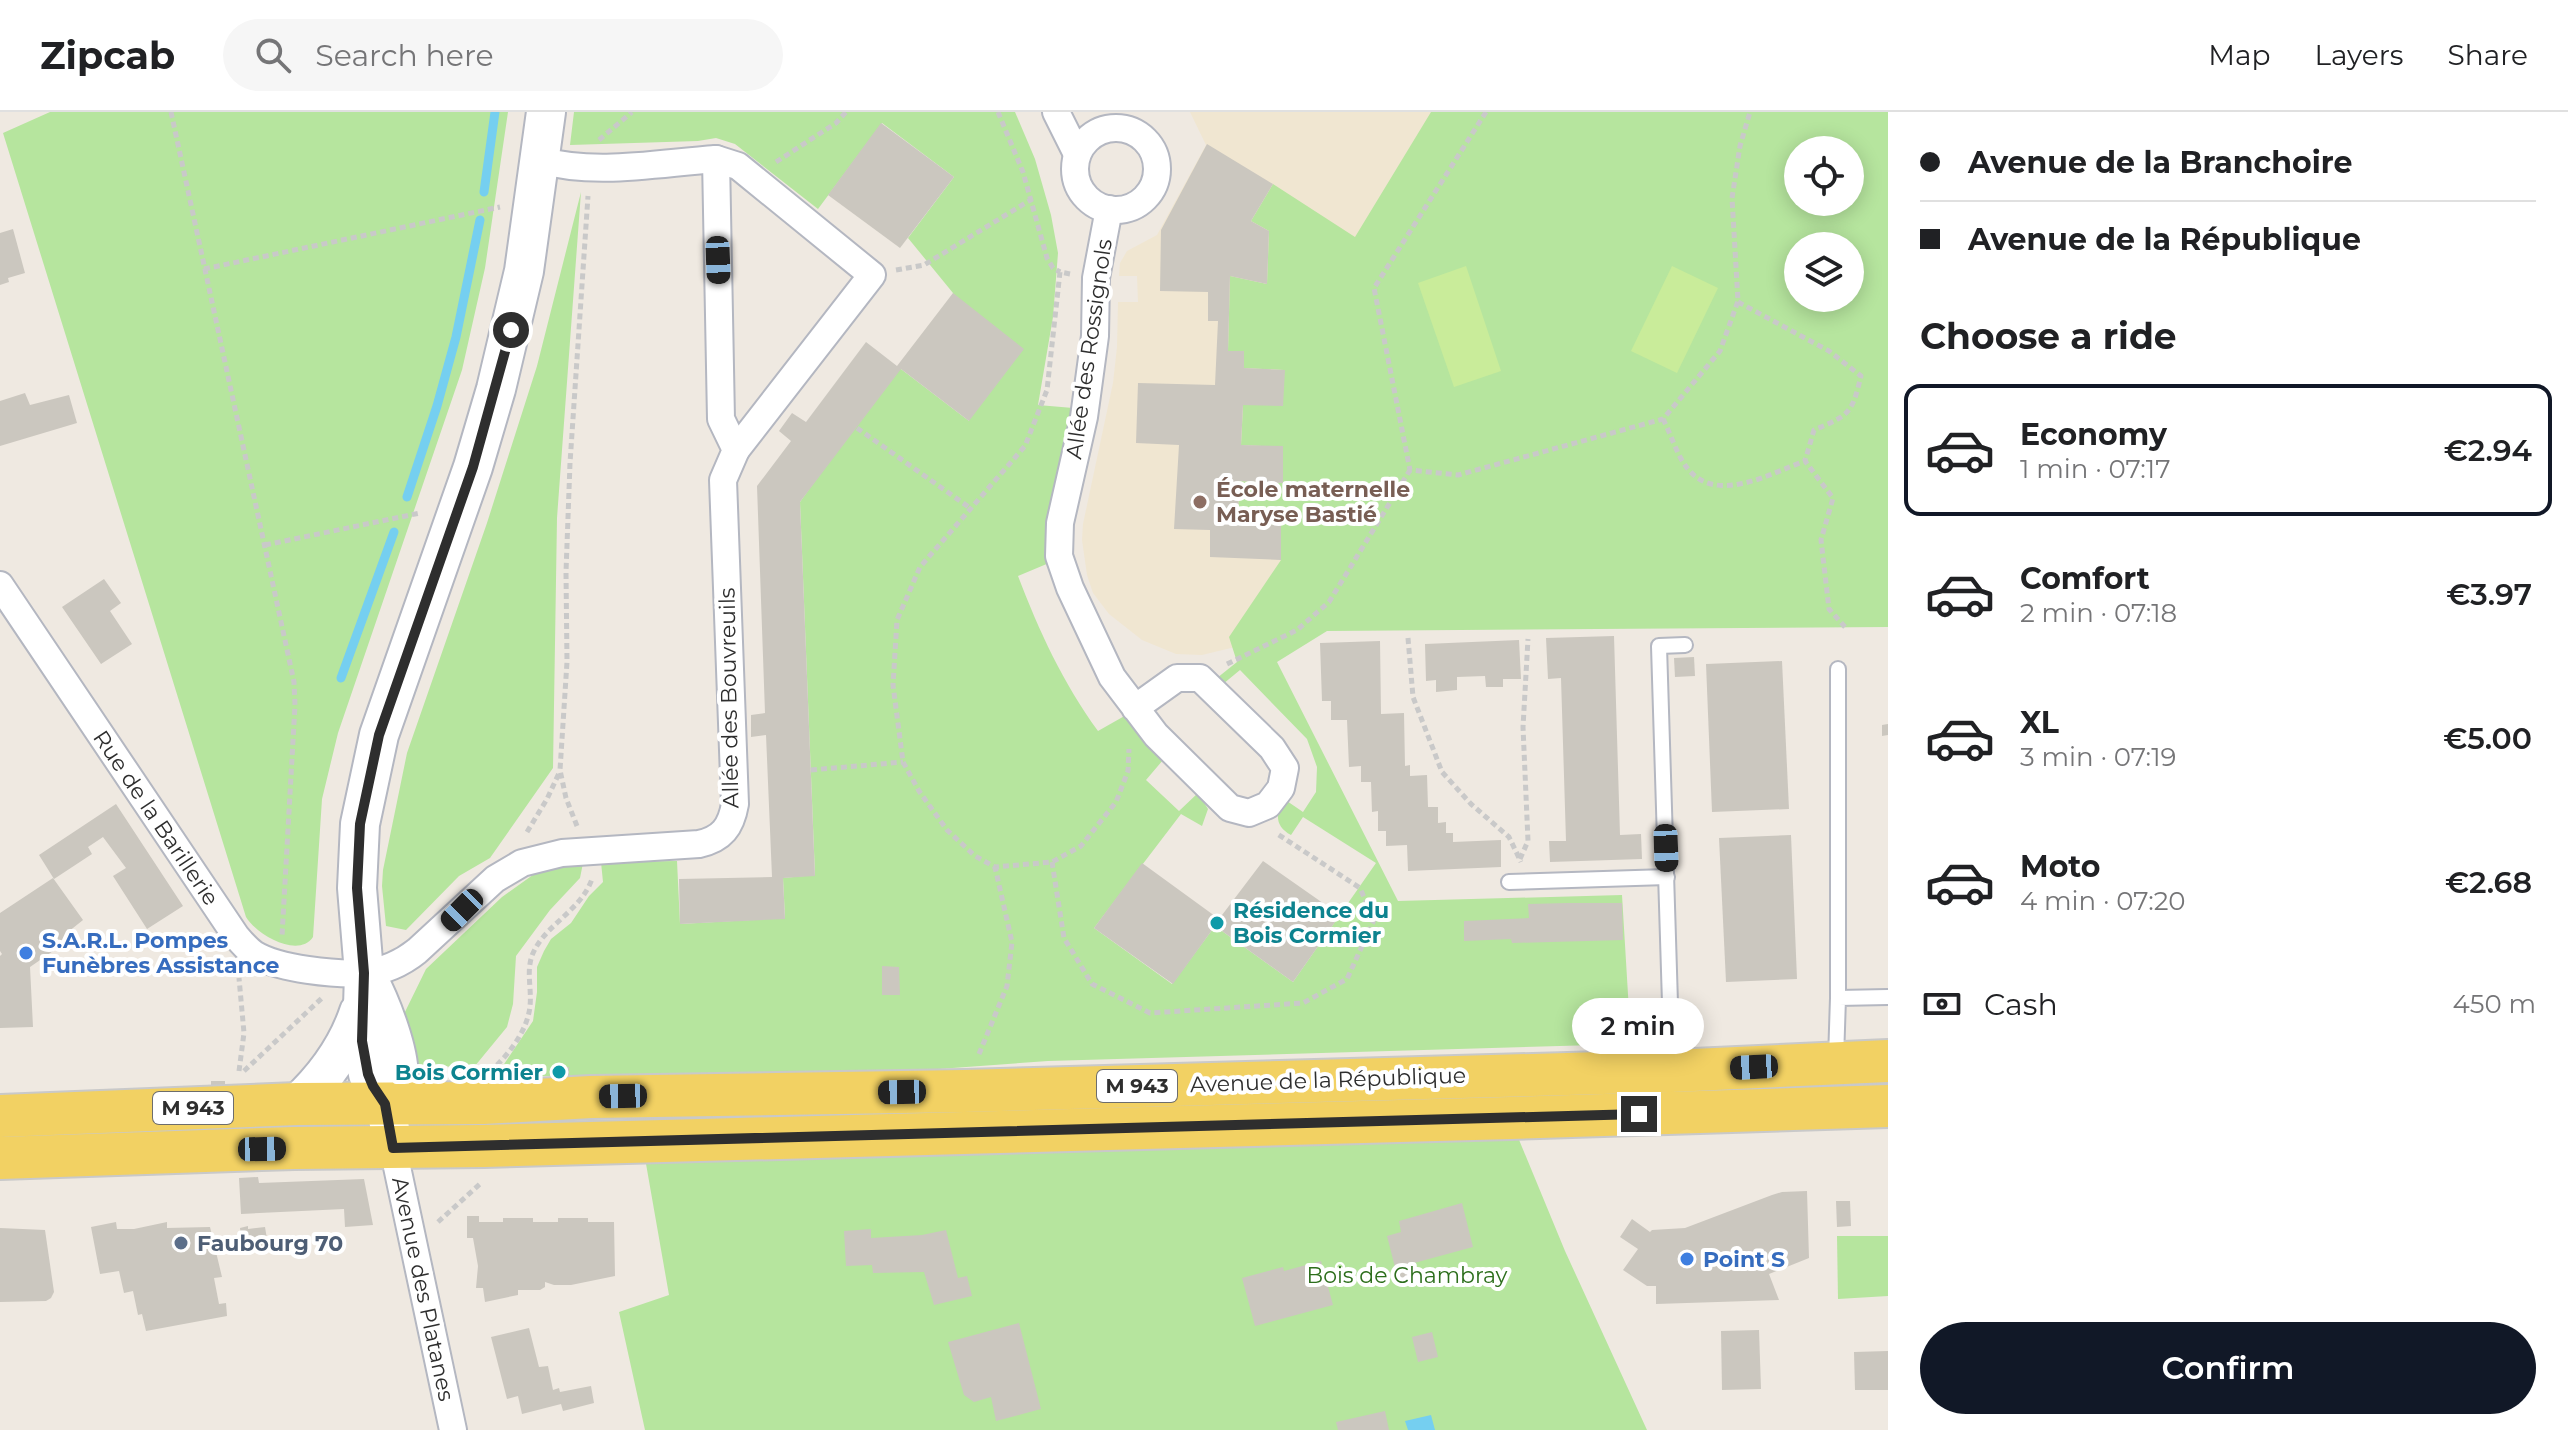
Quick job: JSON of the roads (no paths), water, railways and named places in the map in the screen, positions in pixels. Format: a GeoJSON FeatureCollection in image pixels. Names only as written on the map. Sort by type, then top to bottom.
{"type":"FeatureCollection","features":[{"type":"Feature","properties":{"kind":"main road"},"geometry":{"type":"LineString","coordinates":[[393,1148],[385,1104],[373,1086],[362,1041],[364,983],[357,888],[359,836],[379,735],[468,481],[496,389],[524,271],[546,112]]}},
{"type":"Feature","properties":{"kind":"main road"},"geometry":{"type":"LineString","coordinates":[[297,1104],[327,1074],[350,1037],[359,1014],[364,983]]}},
{"type":"Feature","properties":{"kind":"main road","name":"Avenue de la République"},"geometry":{"type":"LineString","coordinates":[[0,1116],[297,1104],[483,1103],[591,1097],[964,1091],[1672,1071],[1888,1061]]}},
{"type":"Feature","properties":{"kind":"main road","name":"Avenue de la République"},"geometry":{"type":"LineString","coordinates":[[0,1158],[1888,1106]]}},
{"type":"Feature","properties":{"kind":"street","name":"Allée des Rossignols"},"geometry":{"type":"LineString","coordinates":[[1056,112],[1077,154]]}},
{"type":"Feature","properties":{"kind":"street","name":"Allée des Rossignols"},"geometry":{"type":"LineString","coordinates":[[1121,127],[1145,138],[1153,149],[1157,175],[1145,198],[1122,210],[1109,209],[1090,201],[1083,193],[1075,174],[1077,154],[1095,133],[1121,127]]}},
{"type":"Feature","properties":{"kind":"street"},"geometry":{"type":"LineString","coordinates":[[540,160],[566,167],[590,168],[716,159],[721,419],[736,450]]}},
{"type":"Feature","properties":{"kind":"street","name":"Allée des Bouvreuils"},"geometry":{"type":"LineString","coordinates":[[364,983],[386,968],[406,960],[436,936],[495,879],[512,868],[546,856],[707,842],[725,832],[733,815],[735,793],[723,480],[736,450],[872,275],[738,166],[716,159]]}},
{"type":"Feature","properties":{"kind":"street","name":"Allée des Rossignols"},"geometry":{"type":"LineString","coordinates":[[1109,209],[1096,278],[1095,336],[1084,417],[1060,523],[1059,556],[1070,588],[1112,677],[1135,708],[1156,735],[1230,808],[1249,813],[1268,805],[1281,788],[1285,768],[1272,748],[1200,678],[1177,678],[1135,708]]}},
{"type":"Feature","properties":{"kind":"street","name":"Rue de la Barillerie"},"geometry":{"type":"LineString","coordinates":[[0,585],[232,931],[253,953],[280,965],[364,983]]}},
{"type":"Feature","properties":{"kind":"street","name":"Avenue des Platanes"},"geometry":{"type":"LineString","coordinates":[[393,1148],[453,1430]]}},
{"type":"Feature","properties":{"kind":"lane"},"geometry":{"type":"LineString","coordinates":[[1672,1071],[1659,646],[1685,645]]}},
{"type":"Feature","properties":{"kind":"lane"},"geometry":{"type":"LineString","coordinates":[[1836,1063],[1838,669]]}},
{"type":"Feature","properties":{"kind":"lane"},"geometry":{"type":"LineString","coordinates":[[1509,882],[1667,877]]}},
{"type":"Feature","properties":{"kind":"lane"},"geometry":{"type":"LineString","coordinates":[[1838,998],[1888,997]]}},
{"type":"Feature","properties":{"kind":"water"},"geometry":{"type":"Polygon","coordinates":[[[1431,1415],[1435,1430],[1408,1430],[1405,1421],[1431,1415]]]}},
{"type":"Feature","properties":{"kind":"waterway"},"geometry":{"type":"LineString","coordinates":[[484,192],[495,112]]}},
{"type":"Feature","properties":{"kind":"waterway"},"geometry":{"type":"LineString","coordinates":[[407,497],[456,337],[480,220]]}},
{"type":"Feature","properties":{"kind":"waterway"},"geometry":{"type":"LineString","coordinates":[[341,678],[394,532]]}},
{"type":"Feature","properties":{"kind":"place","name":"École maternelle Maryse Bastié"},"geometry":{"type":"Point","coordinates":[1200,502]}},
{"type":"Feature","properties":{"kind":"place","name":"Résidence du Bois Cormier"},"geometry":{"type":"Point","coordinates":[1217,923]}},
{"type":"Feature","properties":{"kind":"place","name":"S.A.R.L. Pompes Funèbres Assistance"},"geometry":{"type":"Point","coordinates":[26,953]}},
{"type":"Feature","properties":{"kind":"place","name":"Bois Cormier"},"geometry":{"type":"Point","coordinates":[559,1072]}},
{"type":"Feature","properties":{"kind":"place","name":"Faubourg 70"},"geometry":{"type":"Point","coordinates":[181,1243]}},
{"type":"Feature","properties":{"kind":"place","name":"Point S"},"geometry":{"type":"Point","coordinates":[1687,1259]}},
{"type":"Feature","properties":{"kind":"park label","name":"Bois de Chambray"},"geometry":{"type":"Point","coordinates":[1407,1275]}}]}
